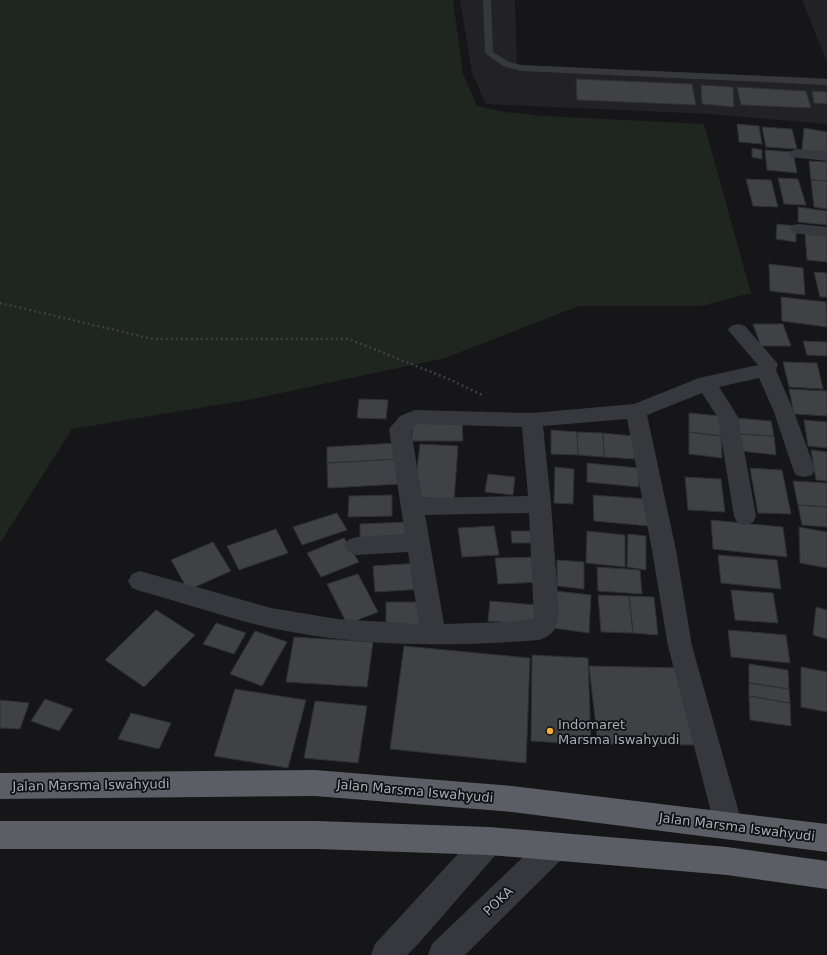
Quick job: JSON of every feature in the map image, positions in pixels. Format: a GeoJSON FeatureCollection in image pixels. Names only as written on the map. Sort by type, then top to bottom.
{"type":"FeatureCollection","features":[{"type":"Feature","properties":{"kind":"highway","name":"Jalan Marsma Iswahyudi"},"geometry":{"type":"LineString","coordinates":[[0,786],[315,783],[512,799],[728,827],[827,838]]}},
{"type":"Feature","properties":{"kind":"highway"},"geometry":{"type":"LineString","coordinates":[[0,835],[317,835],[489,841],[727,862],[827,875]]}},
{"type":"Feature","properties":{"kind":"street"},"geometry":{"type":"LineString","coordinates":[[798,154],[827,156]]}},
{"type":"Feature","properties":{"kind":"street"},"geometry":{"type":"LineString","coordinates":[[800,229],[827,232]]}},
{"type":"Feature","properties":{"kind":"street"},"geometry":{"type":"LineString","coordinates":[[738,330],[768,364],[766,370],[784,412],[804,469]]}},
{"type":"Feature","properties":{"kind":"street"},"geometry":{"type":"LineString","coordinates":[[433,635],[400,429],[407,421],[415,417],[532,420],[636,411],[706,383],[766,370]]}},
{"type":"Feature","properties":{"kind":"street"},"geometry":{"type":"LineString","coordinates":[[706,383],[728,417],[745,516]]}},
{"type":"Feature","properties":{"kind":"street"},"geometry":{"type":"LineString","coordinates":[[636,411],[664,550],[680,646],[728,827]]}},
{"type":"Feature","properties":{"kind":"street"},"geometry":{"type":"LineString","coordinates":[[140,581],[271,618],[359,631],[433,635],[539,630],[546,623],[547,613],[540,504],[532,420]]}},
{"type":"Feature","properties":{"kind":"street"},"geometry":{"type":"LineString","coordinates":[[412,507],[540,504]]}},
{"type":"Feature","properties":{"kind":"street"},"geometry":{"type":"LineString","coordinates":[[356,546],[418,542]]}},
{"type":"Feature","properties":{"kind":"street"},"geometry":{"type":"LineString","coordinates":[[386,955],[489,841]]}},
{"type":"Feature","properties":{"kind":"street","name":"POKA"},"geometry":{"type":"LineString","coordinates":[[443,955],[554,847]]}},
{"type":"Feature","properties":{"kind":"lane"},"geometry":{"type":"LineString","coordinates":[[487,0],[489,53],[497,59],[514,66],[558,70],[827,82]]}},
{"type":"Feature","properties":{"kind":"path"},"geometry":{"type":"LineString","coordinates":[[0,303],[153,339],[349,339],[451,380],[484,396]]}},
{"type":"Feature","properties":{"kind":"shaded area"},"geometry":{"type":"Polygon","coordinates":[[[0,0],[453,0],[463,74],[477,106],[505,112],[544,116],[704,124],[751,293],[702,306],[579,306],[445,358],[253,399],[72,429],[0,543],[0,0]]]}},
{"type":"Feature","properties":{"kind":"shaded area"},"geometry":{"type":"Polygon","coordinates":[[[460,0],[515,0],[517,66],[827,78],[827,124],[710,114],[486,104],[472,73],[460,0]]]}},
{"type":"Feature","properties":{"kind":"shaded area"},"geometry":{"type":"Polygon","coordinates":[[[802,0],[827,0],[827,62],[802,0]]]}},
{"type":"Feature","properties":{"kind":"building"},"geometry":{"type":"Polygon","coordinates":[[[576,79],[692,84],[696,105],[577,100],[576,79]]]}},
{"type":"Feature","properties":{"kind":"building"},"geometry":{"type":"Polygon","coordinates":[[[701,85],[733,87],[734,107],[702,104],[701,85]]]}},
{"type":"Feature","properties":{"kind":"building"},"geometry":{"type":"Polygon","coordinates":[[[737,87],[806,91],[811,108],[741,105],[737,87]]]}},
{"type":"Feature","properties":{"kind":"building"},"geometry":{"type":"Polygon","coordinates":[[[812,91],[827,92],[827,104],[814,103],[812,91]]]}},
{"type":"Feature","properties":{"kind":"building"},"geometry":{"type":"Polygon","coordinates":[[[737,124],[759,126],[762,144],[739,142],[737,124]]]}},
{"type":"Feature","properties":{"kind":"building"},"geometry":{"type":"Polygon","coordinates":[[[762,127],[792,129],[797,149],[766,147],[762,127]]]}},
{"type":"Feature","properties":{"kind":"building"},"geometry":{"type":"Polygon","coordinates":[[[804,128],[827,132],[827,153],[802,150],[804,128]]]}},
{"type":"Feature","properties":{"kind":"building"},"geometry":{"type":"Polygon","coordinates":[[[752,148],[762,150],[762,159],[752,157],[752,148]]]}},
{"type":"Feature","properties":{"kind":"building"},"geometry":{"type":"Polygon","coordinates":[[[765,150],[793,152],[797,173],[767,170],[765,150]]]}},
{"type":"Feature","properties":{"kind":"building"},"geometry":{"type":"Polygon","coordinates":[[[809,161],[827,162],[827,181],[811,180],[809,161]]]}},
{"type":"Feature","properties":{"kind":"building"},"geometry":{"type":"Polygon","coordinates":[[[778,178],[798,179],[806,205],[784,204],[778,178]]]}},
{"type":"Feature","properties":{"kind":"building"},"geometry":{"type":"Polygon","coordinates":[[[746,179],[771,180],[778,207],[753,206],[746,179]]]}},
{"type":"Feature","properties":{"kind":"building"},"geometry":{"type":"Polygon","coordinates":[[[811,180],[827,181],[827,209],[814,207],[811,180]]]}},
{"type":"Feature","properties":{"kind":"building"},"geometry":{"type":"Polygon","coordinates":[[[798,207],[827,211],[827,225],[798,222],[798,207]]]}},
{"type":"Feature","properties":{"kind":"building"},"geometry":{"type":"Polygon","coordinates":[[[777,224],[796,226],[796,242],[776,239],[777,224]]]}},
{"type":"Feature","properties":{"kind":"building"},"geometry":{"type":"Polygon","coordinates":[[[805,234],[827,236],[827,262],[807,260],[805,234]]]}},
{"type":"Feature","properties":{"kind":"building"},"geometry":{"type":"Polygon","coordinates":[[[769,264],[803,268],[805,295],[770,291],[769,264]]]}},
{"type":"Feature","properties":{"kind":"building"},"geometry":{"type":"Polygon","coordinates":[[[814,272],[827,273],[827,297],[820,297],[814,272]]]}},
{"type":"Feature","properties":{"kind":"building"},"geometry":{"type":"Polygon","coordinates":[[[781,297],[826,302],[827,327],[782,321],[781,297]]]}},
{"type":"Feature","properties":{"kind":"building"},"geometry":{"type":"Polygon","coordinates":[[[753,324],[783,324],[791,346],[761,346],[753,324]]]}},
{"type":"Feature","properties":{"kind":"building"},"geometry":{"type":"Polygon","coordinates":[[[803,341],[827,342],[827,356],[807,355],[803,341]]]}},
{"type":"Feature","properties":{"kind":"building"},"geometry":{"type":"Polygon","coordinates":[[[783,362],[817,363],[823,389],[789,387],[783,362]]]}},
{"type":"Feature","properties":{"kind":"building"},"geometry":{"type":"Polygon","coordinates":[[[789,389],[827,391],[827,416],[794,414],[789,389]]]}},
{"type":"Feature","properties":{"kind":"building"},"geometry":{"type":"Polygon","coordinates":[[[359,399],[388,400],[386,419],[357,418],[359,399]]]}},
{"type":"Feature","properties":{"kind":"building"},"geometry":{"type":"Polygon","coordinates":[[[689,413],[720,416],[721,436],[689,432],[689,413]]]}},
{"type":"Feature","properties":{"kind":"building"},"geometry":{"type":"Polygon","coordinates":[[[737,418],[771,421],[774,436],[739,434],[737,418]]]}},
{"type":"Feature","properties":{"kind":"building"},"geometry":{"type":"Polygon","coordinates":[[[412,420],[462,420],[463,441],[412,441],[412,420]]]}},
{"type":"Feature","properties":{"kind":"building"},"geometry":{"type":"Polygon","coordinates":[[[804,420],[827,422],[827,448],[808,446],[804,420]]]}},
{"type":"Feature","properties":{"kind":"building"},"geometry":{"type":"Polygon","coordinates":[[[551,430],[577,432],[578,455],[551,454],[551,430]]]}},
{"type":"Feature","properties":{"kind":"building"},"geometry":{"type":"Polygon","coordinates":[[[577,432],[603,433],[604,457],[578,455],[577,432]]]}},
{"type":"Feature","properties":{"kind":"building"},"geometry":{"type":"Polygon","coordinates":[[[689,432],[721,436],[722,458],[689,454],[689,432]]]}},
{"type":"Feature","properties":{"kind":"building"},"geometry":{"type":"Polygon","coordinates":[[[603,433],[633,436],[635,459],[604,457],[603,433]]]}},
{"type":"Feature","properties":{"kind":"building"},"geometry":{"type":"Polygon","coordinates":[[[739,434],[774,436],[776,455],[741,451],[739,434]]]}},
{"type":"Feature","properties":{"kind":"building"},"geometry":{"type":"Polygon","coordinates":[[[396,443],[398,459],[327,463],[327,447],[396,443]]]}},
{"type":"Feature","properties":{"kind":"building"},"geometry":{"type":"Polygon","coordinates":[[[420,444],[458,446],[454,500],[414,497],[420,444]]]}},
{"type":"Feature","properties":{"kind":"building"},"geometry":{"type":"Polygon","coordinates":[[[811,450],[827,452],[827,481],[816,480],[811,450]]]}},
{"type":"Feature","properties":{"kind":"building"},"geometry":{"type":"Polygon","coordinates":[[[398,459],[400,484],[328,488],[327,463],[398,459]]]}},
{"type":"Feature","properties":{"kind":"building"},"geometry":{"type":"Polygon","coordinates":[[[587,463],[638,468],[639,487],[587,482],[587,463]]]}},
{"type":"Feature","properties":{"kind":"building"},"geometry":{"type":"Polygon","coordinates":[[[555,467],[574,469],[573,504],[554,503],[555,467]]]}},
{"type":"Feature","properties":{"kind":"building"},"geometry":{"type":"Polygon","coordinates":[[[750,468],[782,470],[791,514],[758,513],[750,468]]]}},
{"type":"Feature","properties":{"kind":"building"},"geometry":{"type":"Polygon","coordinates":[[[488,474],[515,477],[513,495],[485,492],[488,474]]]}},
{"type":"Feature","properties":{"kind":"building"},"geometry":{"type":"Polygon","coordinates":[[[685,477],[721,479],[725,512],[688,510],[685,477]]]}},
{"type":"Feature","properties":{"kind":"building"},"geometry":{"type":"Polygon","coordinates":[[[793,481],[827,483],[827,507],[798,505],[793,481]]]}},
{"type":"Feature","properties":{"kind":"building"},"geometry":{"type":"Polygon","coordinates":[[[392,495],[392,516],[348,517],[349,496],[392,495]]]}},
{"type":"Feature","properties":{"kind":"building"},"geometry":{"type":"Polygon","coordinates":[[[593,495],[647,499],[649,526],[594,521],[593,495]]]}},
{"type":"Feature","properties":{"kind":"building"},"geometry":{"type":"Polygon","coordinates":[[[798,505],[827,507],[827,527],[802,525],[798,505]]]}},
{"type":"Feature","properties":{"kind":"building"},"geometry":{"type":"Polygon","coordinates":[[[337,513],[347,530],[302,545],[293,527],[337,513]]]}},
{"type":"Feature","properties":{"kind":"building"},"geometry":{"type":"Polygon","coordinates":[[[711,520],[783,527],[787,557],[713,549],[711,520]]]}},
{"type":"Feature","properties":{"kind":"building"},"geometry":{"type":"Polygon","coordinates":[[[407,522],[408,539],[360,540],[360,524],[407,522]]]}},
{"type":"Feature","properties":{"kind":"building"},"geometry":{"type":"Polygon","coordinates":[[[494,526],[499,555],[462,557],[458,528],[494,526]]]}},
{"type":"Feature","properties":{"kind":"building"},"geometry":{"type":"Polygon","coordinates":[[[799,527],[827,532],[827,568],[800,563],[799,527]]]}},
{"type":"Feature","properties":{"kind":"building"},"geometry":{"type":"Polygon","coordinates":[[[276,529],[288,553],[239,570],[227,546],[276,529]]]}},
{"type":"Feature","properties":{"kind":"building"},"geometry":{"type":"Polygon","coordinates":[[[511,531],[530,531],[532,543],[512,543],[511,531]]]}},
{"type":"Feature","properties":{"kind":"building"},"geometry":{"type":"Polygon","coordinates":[[[587,531],[625,535],[625,567],[586,563],[587,531]]]}},
{"type":"Feature","properties":{"kind":"building"},"geometry":{"type":"Polygon","coordinates":[[[628,534],[646,536],[646,570],[627,567],[628,534]]]}},
{"type":"Feature","properties":{"kind":"building"},"geometry":{"type":"Polygon","coordinates":[[[344,538],[359,562],[321,577],[307,553],[344,538]]]}},
{"type":"Feature","properties":{"kind":"building"},"geometry":{"type":"Polygon","coordinates":[[[213,542],[231,571],[188,590],[171,560],[213,542]]]}},
{"type":"Feature","properties":{"kind":"building"},"geometry":{"type":"Polygon","coordinates":[[[718,555],[777,560],[781,589],[721,583],[718,555]]]}},
{"type":"Feature","properties":{"kind":"building"},"geometry":{"type":"Polygon","coordinates":[[[538,557],[543,582],[498,584],[495,558],[538,557]]]}},
{"type":"Feature","properties":{"kind":"building"},"geometry":{"type":"Polygon","coordinates":[[[557,560],[584,562],[584,589],[557,586],[557,560]]]}},
{"type":"Feature","properties":{"kind":"building"},"geometry":{"type":"Polygon","coordinates":[[[420,563],[423,589],[375,592],[373,566],[420,563]]]}},
{"type":"Feature","properties":{"kind":"building"},"geometry":{"type":"Polygon","coordinates":[[[597,567],[640,570],[642,594],[598,591],[597,567]]]}},
{"type":"Feature","properties":{"kind":"building"},"geometry":{"type":"Polygon","coordinates":[[[358,574],[378,612],[347,624],[327,584],[358,574]]]}},
{"type":"Feature","properties":{"kind":"building"},"geometry":{"type":"Polygon","coordinates":[[[731,590],[773,593],[778,623],[735,620],[731,590]]]}},
{"type":"Feature","properties":{"kind":"building"},"geometry":{"type":"Polygon","coordinates":[[[555,591],[591,595],[589,633],[552,628],[555,591]]]}},
{"type":"Feature","properties":{"kind":"building"},"geometry":{"type":"Polygon","coordinates":[[[598,595],[629,596],[633,633],[601,632],[598,595]]]}},
{"type":"Feature","properties":{"kind":"building"},"geometry":{"type":"Polygon","coordinates":[[[629,596],[654,597],[658,635],[633,633],[629,596]]]}},
{"type":"Feature","properties":{"kind":"building"},"geometry":{"type":"Polygon","coordinates":[[[490,601],[536,605],[535,625],[488,621],[490,601]]]}},
{"type":"Feature","properties":{"kind":"building"},"geometry":{"type":"Polygon","coordinates":[[[386,602],[425,602],[426,630],[386,630],[386,602]]]}},
{"type":"Feature","properties":{"kind":"building"},"geometry":{"type":"Polygon","coordinates":[[[816,607],[827,610],[827,639],[813,635],[816,607]]]}},
{"type":"Feature","properties":{"kind":"building"},"geometry":{"type":"Polygon","coordinates":[[[156,610],[195,635],[144,687],[105,660],[156,610]]]}},
{"type":"Feature","properties":{"kind":"building"},"geometry":{"type":"Polygon","coordinates":[[[216,623],[246,633],[234,654],[203,644],[216,623]]]}},
{"type":"Feature","properties":{"kind":"building"},"geometry":{"type":"Polygon","coordinates":[[[728,630],[786,635],[790,663],[731,657],[728,630]]]}},
{"type":"Feature","properties":{"kind":"building"},"geometry":{"type":"Polygon","coordinates":[[[255,631],[287,642],[262,686],[230,674],[255,631]]]}},
{"type":"Feature","properties":{"kind":"building"},"geometry":{"type":"Polygon","coordinates":[[[294,637],[373,642],[367,687],[286,682],[294,637]]]}},
{"type":"Feature","properties":{"kind":"building"},"geometry":{"type":"Polygon","coordinates":[[[404,646],[530,658],[526,763],[390,749],[404,646]]]}},
{"type":"Feature","properties":{"kind":"building"},"geometry":{"type":"Polygon","coordinates":[[[532,655],[588,658],[591,745],[531,741],[532,655]]]}},
{"type":"Feature","properties":{"kind":"building"},"geometry":{"type":"Polygon","coordinates":[[[749,664],[788,670],[789,689],[749,683],[749,664]]]}},
{"type":"Feature","properties":{"kind":"building"},"geometry":{"type":"Polygon","coordinates":[[[589,666],[685,668],[699,745],[598,744],[589,666]]]}},
{"type":"Feature","properties":{"kind":"building"},"geometry":{"type":"Polygon","coordinates":[[[801,667],[827,672],[827,712],[801,707],[801,667]]]}},
{"type":"Feature","properties":{"kind":"building"},"geometry":{"type":"Polygon","coordinates":[[[749,683],[789,689],[790,703],[749,696],[749,683]]]}},
{"type":"Feature","properties":{"kind":"building"},"geometry":{"type":"Polygon","coordinates":[[[235,689],[306,700],[288,768],[214,756],[235,689]]]}},
{"type":"Feature","properties":{"kind":"building"},"geometry":{"type":"Polygon","coordinates":[[[749,696],[790,703],[791,726],[750,720],[749,696]]]}},
{"type":"Feature","properties":{"kind":"building"},"geometry":{"type":"Polygon","coordinates":[[[45,699],[73,709],[59,731],[31,721],[45,699]]]}},
{"type":"Feature","properties":{"kind":"building"},"geometry":{"type":"Polygon","coordinates":[[[0,700],[29,703],[20,729],[0,728],[0,700]]]}},
{"type":"Feature","properties":{"kind":"building"},"geometry":{"type":"Polygon","coordinates":[[[315,701],[367,706],[358,763],[304,758],[315,701]]]}},
{"type":"Feature","properties":{"kind":"building"},"geometry":{"type":"Polygon","coordinates":[[[131,713],[171,723],[159,749],[118,739],[131,713]]]}},
{"type":"Feature","properties":{"kind":"place","name":"Indomaret Marsma Iswahyudi"},"geometry":{"type":"Point","coordinates":[550,731]}}]}
